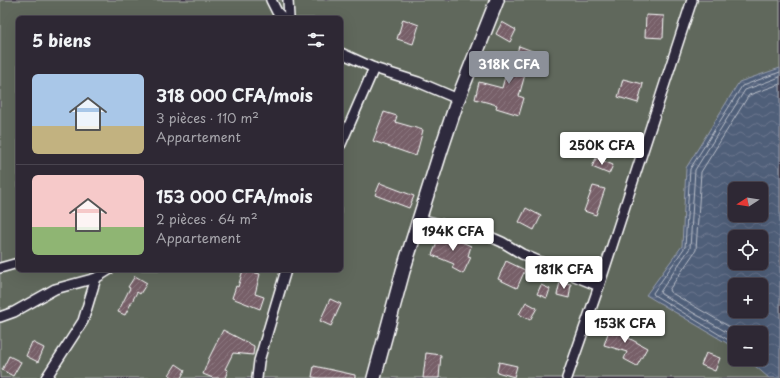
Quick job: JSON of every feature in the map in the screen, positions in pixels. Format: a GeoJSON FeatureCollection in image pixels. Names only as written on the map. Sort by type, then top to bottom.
{"type":"FeatureCollection","features":[{"type":"Feature","properties":{"kind":"main road"},"geometry":{"type":"LineString","coordinates":[[374,378],[419,219],[458,100],[497,0]]}},
{"type":"Feature","properties":{"kind":"street"},"geometry":{"type":"LineString","coordinates":[[271,0],[277,12],[282,16]]}},
{"type":"Feature","properties":{"kind":"street"},"geometry":{"type":"LineString","coordinates":[[288,0],[290,16]]}},
{"type":"Feature","properties":{"kind":"street"},"geometry":{"type":"LineString","coordinates":[[567,378],[599,286],[692,0]]}},
{"type":"Feature","properties":{"kind":"street"},"geometry":{"type":"LineString","coordinates":[[343,54],[374,68],[418,82],[458,100]]}},
{"type":"Feature","properties":{"kind":"street"},"geometry":{"type":"LineString","coordinates":[[343,139],[374,68]]}},
{"type":"Feature","properties":{"kind":"street"},"geometry":{"type":"LineString","coordinates":[[419,219],[486,235],[548,265],[599,286]]}},
{"type":"Feature","properties":{"kind":"street"},"geometry":{"type":"LineString","coordinates":[[0,268],[16,264]]}},
{"type":"Feature","properties":{"kind":"street"},"geometry":{"type":"LineString","coordinates":[[0,317],[14,312],[55,289],[96,278],[106,272]]}},
{"type":"Feature","properties":{"kind":"street"},"geometry":{"type":"LineString","coordinates":[[258,378],[259,361],[283,272]]}},
{"type":"Feature","properties":{"kind":"street"},"geometry":{"type":"LineString","coordinates":[[46,378],[83,321],[96,278]]}},
{"type":"Feature","properties":{"kind":"shaded area"},"geometry":{"type":"Polygon","coordinates":[[[0,0],[780,0],[780,378],[0,378],[0,0]]]}},
{"type":"Feature","properties":{"kind":"water"},"geometry":{"type":"Polygon","coordinates":[[[780,68],[780,378],[769,378],[755,366],[768,366],[768,326],[728,326],[728,344],[646,295],[682,246],[686,168],[739,82],[780,68]]]}},
{"type":"Feature","properties":{"kind":"building"},"geometry":{"type":"Polygon","coordinates":[[[646,15],[664,16],[663,38],[645,37],[646,15]]]}},
{"type":"Feature","properties":{"kind":"building"},"geometry":{"type":"Polygon","coordinates":[[[403,19],[419,25],[413,44],[397,39],[403,19]]]}},
{"type":"Feature","properties":{"kind":"building"},"geometry":{"type":"Polygon","coordinates":[[[502,22],[516,30],[510,42],[496,34],[502,22]]]}},
{"type":"Feature","properties":{"kind":"building"},"geometry":{"type":"Polygon","coordinates":[[[519,46],[535,52],[530,68],[527,67],[519,96],[524,98],[519,115],[496,108],[497,105],[475,99],[479,82],[502,88],[507,69],[512,70],[519,46]]]}},
{"type":"Feature","properties":{"kind":"building"},"geometry":{"type":"Polygon","coordinates":[[[623,79],[643,84],[638,103],[618,97],[623,79]]]}},
{"type":"Feature","properties":{"kind":"building"},"geometry":{"type":"Polygon","coordinates":[[[384,112],[397,116],[395,122],[423,130],[416,156],[373,141],[384,112]]]}},
{"type":"Feature","properties":{"kind":"building"},"geometry":{"type":"Polygon","coordinates":[[[606,137],[613,141],[606,153],[599,149],[606,137]]]}},
{"type":"Feature","properties":{"kind":"building"},"geometry":{"type":"Polygon","coordinates":[[[596,158],[613,165],[609,174],[592,167],[596,158]]]}},
{"type":"Feature","properties":{"kind":"building"},"geometry":{"type":"Polygon","coordinates":[[[380,183],[414,196],[409,208],[375,195],[380,183]]]}},
{"type":"Feature","properties":{"kind":"building"},"geometry":{"type":"Polygon","coordinates":[[[593,186],[605,189],[596,215],[584,211],[593,186]]]}},
{"type":"Feature","properties":{"kind":"building"},"geometry":{"type":"Polygon","coordinates":[[[526,208],[541,216],[534,230],[519,222],[526,208]]]}},
{"type":"Feature","properties":{"kind":"building"},"geometry":{"type":"Polygon","coordinates":[[[441,233],[471,246],[468,256],[471,257],[463,274],[452,268],[454,264],[432,255],[441,233]]]}},
{"type":"Feature","properties":{"kind":"building"},"geometry":{"type":"Polygon","coordinates":[[[506,261],[525,270],[517,288],[498,279],[506,261]]]}},
{"type":"Feature","properties":{"kind":"building"},"geometry":{"type":"Polygon","coordinates":[[[242,272],[260,274],[255,294],[264,297],[260,309],[232,298],[236,286],[238,287],[242,272]]]}},
{"type":"Feature","properties":{"kind":"building"},"geometry":{"type":"Polygon","coordinates":[[[135,276],[147,283],[140,294],[137,292],[125,315],[118,312],[130,288],[128,287],[135,276]]]}},
{"type":"Feature","properties":{"kind":"building"},"geometry":{"type":"Polygon","coordinates":[[[560,282],[571,284],[569,298],[557,295],[560,282]]]}},
{"type":"Feature","properties":{"kind":"building"},"geometry":{"type":"Polygon","coordinates":[[[541,285],[550,289],[547,298],[537,294],[541,285]]]}},
{"type":"Feature","properties":{"kind":"building"},"geometry":{"type":"Polygon","coordinates":[[[330,299],[341,304],[331,326],[320,321],[330,299]]]}},
{"type":"Feature","properties":{"kind":"building"},"geometry":{"type":"Polygon","coordinates":[[[526,302],[537,308],[530,320],[519,314],[526,302]]]}},
{"type":"Feature","properties":{"kind":"building"},"geometry":{"type":"Polygon","coordinates":[[[611,324],[627,329],[625,336],[647,348],[637,366],[624,359],[627,352],[604,345],[611,324]]]}},
{"type":"Feature","properties":{"kind":"building"},"geometry":{"type":"Polygon","coordinates":[[[223,330],[254,346],[253,355],[233,353],[225,369],[228,370],[225,378],[213,378],[203,374],[223,330]]]}},
{"type":"Feature","properties":{"kind":"building"},"geometry":{"type":"Polygon","coordinates":[[[32,342],[44,348],[38,362],[26,356],[32,342]]]}},
{"type":"Feature","properties":{"kind":"building"},"geometry":{"type":"Polygon","coordinates":[[[426,353],[441,355],[439,378],[423,378],[426,353]]]}},
{"type":"Feature","properties":{"kind":"building"},"geometry":{"type":"Polygon","coordinates":[[[706,353],[720,358],[715,371],[701,365],[706,353]]]}},
{"type":"Feature","properties":{"kind":"building"},"geometry":{"type":"Polygon","coordinates":[[[9,356],[21,362],[13,376],[2,370],[9,356]]]}},
{"type":"Feature","properties":{"kind":"building"},"geometry":{"type":"Polygon","coordinates":[[[499,362],[517,366],[514,377],[497,372],[499,362]]]}},
{"type":"Feature","properties":{"kind":"building"},"geometry":{"type":"Polygon","coordinates":[[[176,364],[185,370],[181,378],[175,378],[169,375],[176,364]]]}},
{"type":"Feature","properties":{"kind":"building"},"geometry":{"type":"Polygon","coordinates":[[[314,366],[355,375],[355,378],[312,377],[314,366]]]}}]}
